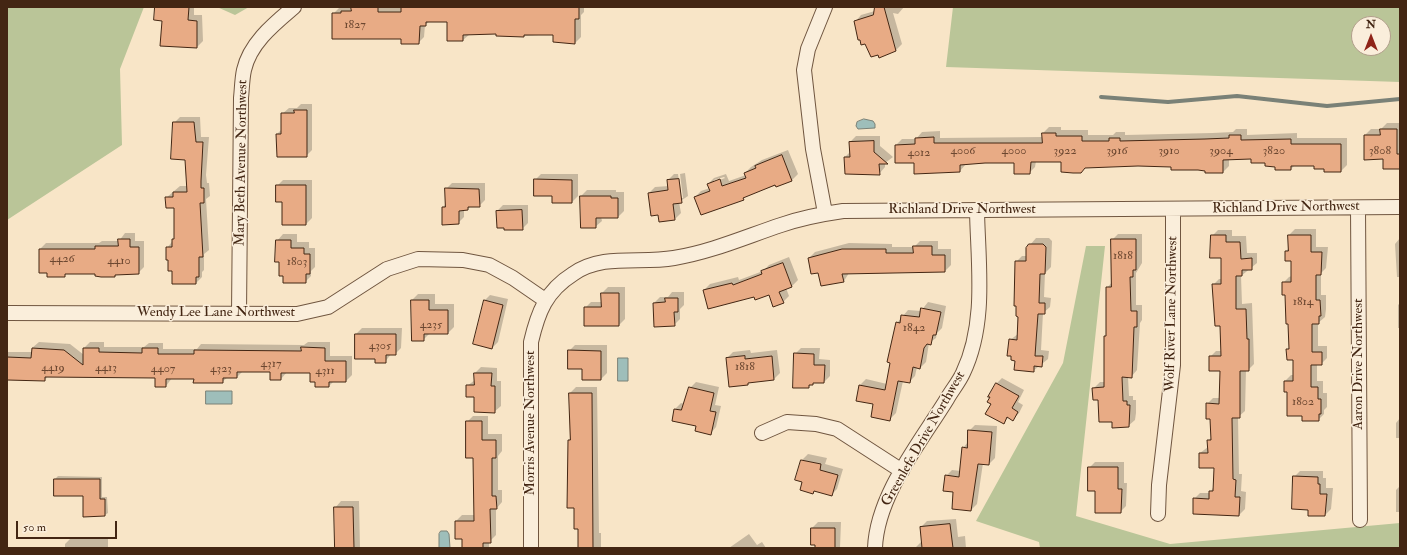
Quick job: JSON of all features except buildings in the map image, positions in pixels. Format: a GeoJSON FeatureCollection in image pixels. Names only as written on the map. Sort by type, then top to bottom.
{"type":"FeatureCollection","features":[{"type":"Feature","properties":{"kind":"street","name":"Mary Beth Avenue Northwest"},"geometry":{"type":"LineString","coordinates":[[239,313],[241,98],[244,69],[255,45],[273,25],[294,7]]}},
{"type":"Feature","properties":{"kind":"street"},"geometry":{"type":"LineString","coordinates":[[825,7],[808,49],[804,70],[813,149],[825,213]]}},
{"type":"Feature","properties":{"kind":"street","name":"Richland Drive Northwest"},"geometry":{"type":"LineString","coordinates":[[545,300],[573,273],[591,265],[612,260],[672,258],[694,254],[718,248],[782,224],[825,213],[843,211],[1400,207]]}},
{"type":"Feature","properties":{"kind":"street","name":"Aaron Drive Northwest"},"geometry":{"type":"LineString","coordinates":[[1358,208],[1360,520]]}},
{"type":"Feature","properties":{"kind":"street","name":"Wolf River Lane Northwest"},"geometry":{"type":"LineString","coordinates":[[1158,514],[1159,485],[1174,365],[1173,209]]}},
{"type":"Feature","properties":{"kind":"street","name":"Greenlefe Drive Northwest"},"geometry":{"type":"LineString","coordinates":[[875,548],[882,511],[902,471],[963,373],[976,332],[979,292],[977,211]]}},
{"type":"Feature","properties":{"kind":"street","name":"Wendy Lee Lane Northwest"},"geometry":{"type":"LineString","coordinates":[[7,313],[296,314],[328,307],[387,269],[418,259],[463,260],[489,265],[513,278],[545,300]]}},
{"type":"Feature","properties":{"kind":"street","name":"Morris Avenue Northwest"},"geometry":{"type":"LineString","coordinates":[[531,548],[531,342],[536,321],[545,300]]}},
{"type":"Feature","properties":{"kind":"street"},"geometry":{"type":"LineString","coordinates":[[762,433],[787,422],[816,424],[837,430],[861,443],[902,471]]}},
{"type":"Feature","properties":{"kind":"green space"},"geometry":{"type":"Polygon","coordinates":[[[7,7],[144,7],[120,69],[122,145],[7,220],[7,7]]]}},
{"type":"Feature","properties":{"kind":"green space"},"geometry":{"type":"Polygon","coordinates":[[[217,7],[249,7],[235,15],[217,7]]]}},
{"type":"Feature","properties":{"kind":"green space"},"geometry":{"type":"Polygon","coordinates":[[[953,7],[1400,7],[1400,82],[946,67],[953,7]]]}},
{"type":"Feature","properties":{"kind":"green space"},"geometry":{"type":"Polygon","coordinates":[[[1086,246],[1105,246],[1076,516],[1170,544],[1400,523],[1400,548],[1040,548],[1039,542],[976,521],[1063,363],[1086,246]]]}},
{"type":"Feature","properties":{"kind":"water"},"geometry":{"type":"Polygon","coordinates":[[[864,119],[873,121],[875,128],[858,129],[856,126],[857,122],[864,119]]]}},
{"type":"Feature","properties":{"kind":"water"},"geometry":{"type":"Polygon","coordinates":[[[618,358],[628,358],[628,381],[618,381],[618,358]]]}},
{"type":"Feature","properties":{"kind":"water"},"geometry":{"type":"Polygon","coordinates":[[[206,391],[232,391],[232,404],[206,404],[206,391]]]}},
{"type":"Feature","properties":{"kind":"water"},"geometry":{"type":"Polygon","coordinates":[[[441,531],[447,531],[449,534],[450,548],[439,548],[439,534],[441,531]]]}},
{"type":"Feature","properties":{"kind":"waterway"},"geometry":{"type":"LineString","coordinates":[[1101,97],[1168,102],[1237,96],[1327,106],[1400,99]]}}]}
